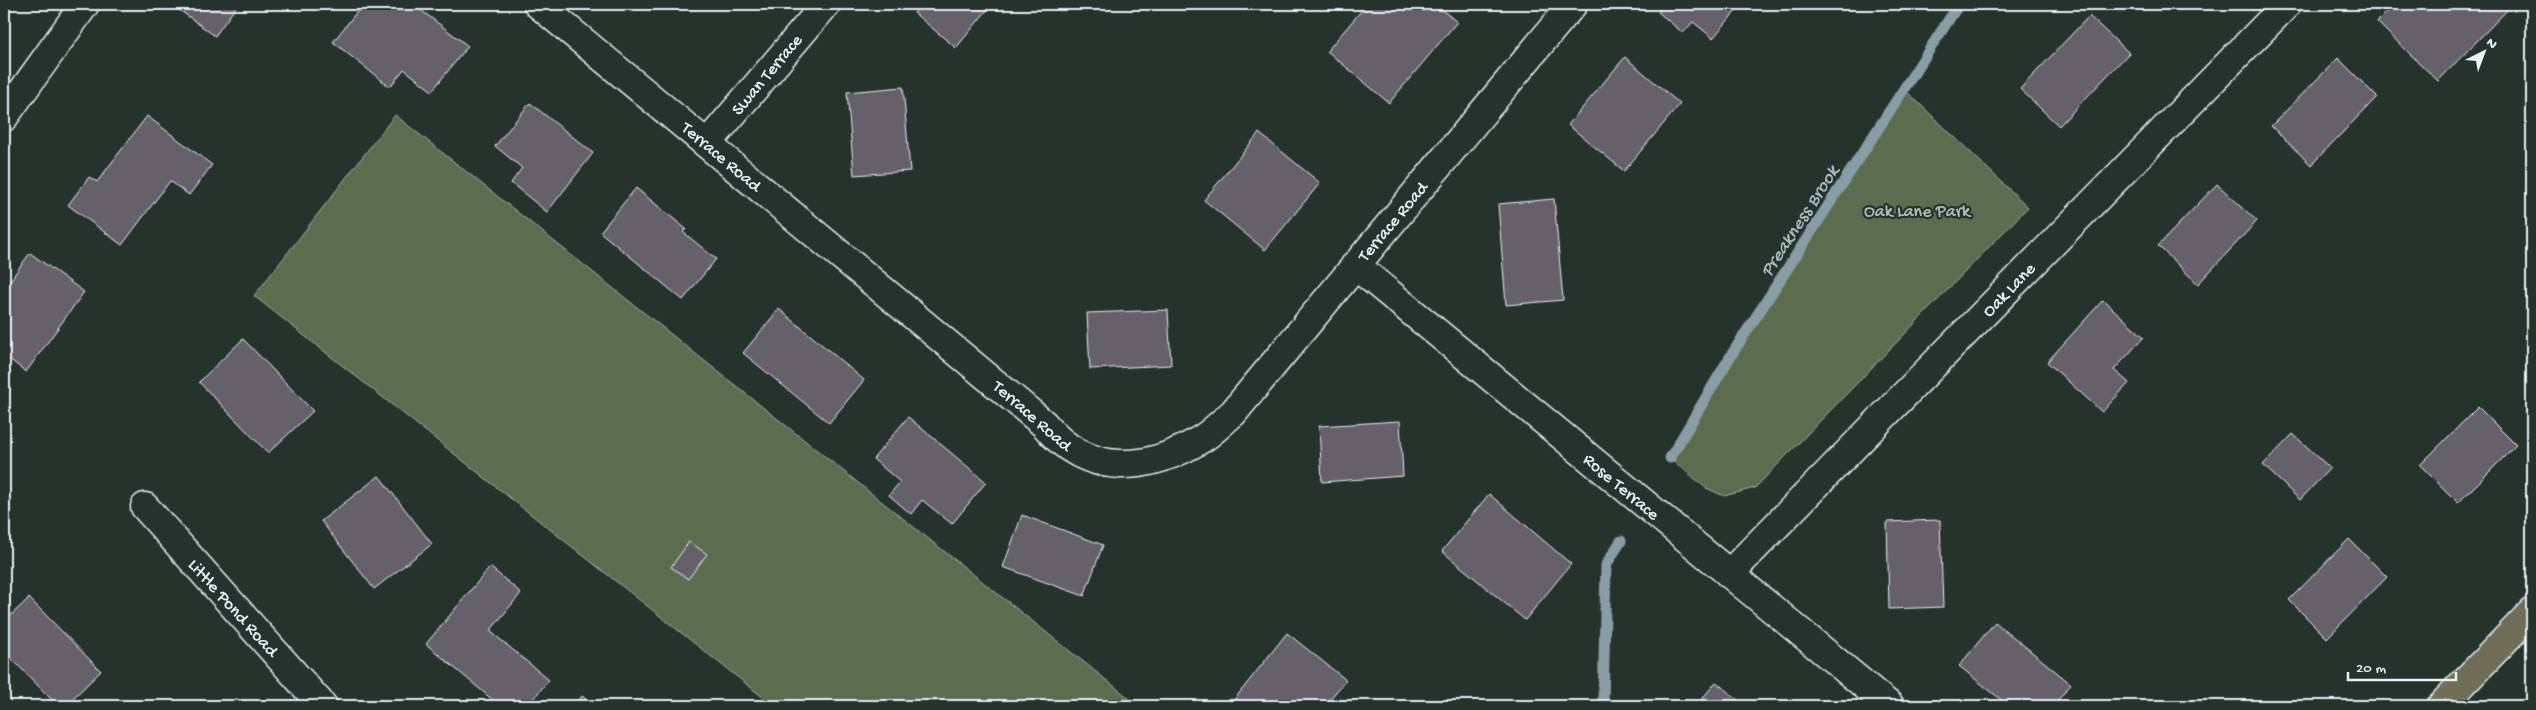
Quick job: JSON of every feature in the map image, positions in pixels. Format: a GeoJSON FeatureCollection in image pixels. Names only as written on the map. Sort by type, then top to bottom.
{"type":"FeatureCollection","features":[{"type":"Feature","properties":{"kind":"main road"},"geometry":{"type":"LineString","coordinates":[[2441,706],[2532,612]]}},
{"type":"Feature","properties":{"kind":"street"},"geometry":{"type":"LineString","coordinates":[[4,117],[85,4]]}},
{"type":"Feature","properties":{"kind":"street","name":"Terrace Road"},"geometry":{"type":"LineString","coordinates":[[538,4],[1044,424],[1056,438],[1079,455],[1108,464],[1140,463],[1173,454],[1205,437],[1233,413],[1573,4]]}},
{"type":"Feature","properties":{"kind":"street","name":"Swan Terrace"},"geometry":{"type":"LineString","coordinates":[[707,144],[826,4]]}},
{"type":"Feature","properties":{"kind":"street","name":"Oak Lane"},"geometry":{"type":"LineString","coordinates":[[1729,574],[2287,4]]}},
{"type":"Feature","properties":{"kind":"street","name":"Rose Terrace"},"geometry":{"type":"LineString","coordinates":[[1355,265],[1890,706]]}},
{"type":"Feature","properties":{"kind":"street","name":"Little Pond Road"},"geometry":{"type":"LineString","coordinates":[[145,507],[323,706]]}},
{"type":"Feature","properties":{"kind":"green space","name":"Oak Lane Park"},"geometry":{"type":"Polygon","coordinates":[[[1903,88],[2028,207],[1755,488],[1724,496],[1706,488],[1670,458],[1730,357],[1903,88]]]}},
{"type":"Feature","properties":{"kind":"green space"},"geometry":{"type":"Polygon","coordinates":[[[395,115],[1139,706],[774,706],[254,296],[395,115]]]}},
{"type":"Feature","properties":{"kind":"building"},"geometry":{"type":"Polygon","coordinates":[[[175,4],[238,4],[215,36],[174,6],[175,4]]]}},
{"type":"Feature","properties":{"kind":"building"},"geometry":{"type":"Polygon","coordinates":[[[363,4],[413,4],[468,46],[432,91],[404,69],[390,87],[333,42],[363,4]]]}},
{"type":"Feature","properties":{"kind":"building"},"geometry":{"type":"Polygon","coordinates":[[[921,4],[992,4],[956,48],[914,13],[921,4]]]}},
{"type":"Feature","properties":{"kind":"building"},"geometry":{"type":"Polygon","coordinates":[[[1367,4],[1435,4],[1457,22],[1389,103],[1327,51],[1367,4]]]}},
{"type":"Feature","properties":{"kind":"building"},"geometry":{"type":"Polygon","coordinates":[[[1665,4],[1742,4],[1713,38],[1693,22],[1683,33],[1658,12],[1665,4]]]}},
{"type":"Feature","properties":{"kind":"building"},"geometry":{"type":"Polygon","coordinates":[[[2395,4],[2513,4],[2438,81],[2377,22],[2395,4]]]}},
{"type":"Feature","properties":{"kind":"building"},"geometry":{"type":"Polygon","coordinates":[[[2089,16],[2129,53],[2059,126],[2020,89],[2089,16]]]}},
{"type":"Feature","properties":{"kind":"building"},"geometry":{"type":"Polygon","coordinates":[[[1625,57],[1680,104],[1624,171],[1568,125],[1625,57]]]}},
{"type":"Feature","properties":{"kind":"building"},"geometry":{"type":"Polygon","coordinates":[[[2338,58],[2377,97],[2311,165],[2271,126],[2338,58]]]}},
{"type":"Feature","properties":{"kind":"building"},"geometry":{"type":"Polygon","coordinates":[[[903,87],[910,171],[854,175],[847,92],[903,87]]]}},
{"type":"Feature","properties":{"kind":"building"},"geometry":{"type":"Polygon","coordinates":[[[530,103],[593,153],[547,212],[511,183],[522,168],[495,146],[530,103]]]}},
{"type":"Feature","properties":{"kind":"building"},"geometry":{"type":"Polygon","coordinates":[[[147,116],[212,165],[189,195],[170,181],[122,245],[68,205],[89,177],[97,182],[147,116]]]}},
{"type":"Feature","properties":{"kind":"building"},"geometry":{"type":"Polygon","coordinates":[[[1259,133],[1320,183],[1265,250],[1204,200],[1259,133]]]}},
{"type":"Feature","properties":{"kind":"building"},"geometry":{"type":"Polygon","coordinates":[[[2217,184],[2257,221],[2198,284],[2158,246],[2217,184]]]}},
{"type":"Feature","properties":{"kind":"building"},"geometry":{"type":"Polygon","coordinates":[[[636,188],[686,229],[683,232],[716,259],[683,300],[600,232],[636,188]]]}},
{"type":"Feature","properties":{"kind":"building"},"geometry":{"type":"Polygon","coordinates":[[[1554,199],[1563,300],[1506,305],[1498,204],[1554,199]]]}},
{"type":"Feature","properties":{"kind":"building"},"geometry":{"type":"Polygon","coordinates":[[[30,253],[84,292],[26,372],[4,355],[4,289],[30,253]]]}},
{"type":"Feature","properties":{"kind":"building"},"geometry":{"type":"Polygon","coordinates":[[[2103,300],[2144,337],[2114,370],[2129,383],[2102,412],[2047,362],[2103,300]]]}},
{"type":"Feature","properties":{"kind":"building"},"geometry":{"type":"Polygon","coordinates":[[[779,309],[864,380],[829,423],[743,353],[779,309]]]}},
{"type":"Feature","properties":{"kind":"building"},"geometry":{"type":"Polygon","coordinates":[[[1168,310],[1171,365],[1090,369],[1087,313],[1168,310]]]}},
{"type":"Feature","properties":{"kind":"building"},"geometry":{"type":"Polygon","coordinates":[[[243,339],[313,411],[268,453],[199,382],[243,339]]]}},
{"type":"Feature","properties":{"kind":"building"},"geometry":{"type":"Polygon","coordinates":[[[2478,407],[2516,445],[2458,503],[2420,465],[2478,407]]]}},
{"type":"Feature","properties":{"kind":"building"},"geometry":{"type":"Polygon","coordinates":[[[908,417],[986,482],[952,524],[922,500],[911,514],[889,495],[900,482],[873,459],[908,417]]]}},
{"type":"Feature","properties":{"kind":"building"},"geometry":{"type":"Polygon","coordinates":[[[1400,421],[1403,476],[1322,482],[1319,426],[1400,421]]]}},
{"type":"Feature","properties":{"kind":"building"},"geometry":{"type":"Polygon","coordinates":[[[2293,434],[2330,468],[2300,500],[2263,465],[2293,434]]]}},
{"type":"Feature","properties":{"kind":"building"},"geometry":{"type":"Polygon","coordinates":[[[379,476],[432,544],[374,589],[321,521],[379,476]]]}},
{"type":"Feature","properties":{"kind":"building"},"geometry":{"type":"Polygon","coordinates":[[[1489,494],[1571,564],[1525,620],[1442,551],[1489,494]]]}},
{"type":"Feature","properties":{"kind":"building"},"geometry":{"type":"Polygon","coordinates":[[[1022,515],[1103,545],[1084,596],[1003,567],[1022,515]]]}},
{"type":"Feature","properties":{"kind":"building"},"geometry":{"type":"Polygon","coordinates":[[[1940,520],[1943,607],[1889,609],[1887,522],[1940,520]]]}},
{"type":"Feature","properties":{"kind":"building"},"geometry":{"type":"Polygon","coordinates":[[[2349,539],[2387,577],[2327,638],[2289,600],[2349,539]]]}},
{"type":"Feature","properties":{"kind":"building"},"geometry":{"type":"Polygon","coordinates":[[[689,542],[707,554],[688,579],[671,567],[689,542]]]}},
{"type":"Feature","properties":{"kind":"building"},"geometry":{"type":"Polygon","coordinates":[[[490,567],[521,593],[490,631],[549,680],[527,706],[500,706],[426,644],[490,567]]]}},
{"type":"Feature","properties":{"kind":"building"},"geometry":{"type":"Polygon","coordinates":[[[29,598],[101,671],[65,706],[58,706],[4,651],[4,622],[29,598]]]}},
{"type":"Feature","properties":{"kind":"building"},"geometry":{"type":"Polygon","coordinates":[[[1995,622],[2071,684],[2053,706],[2009,706],[1959,666],[1995,622]]]}},
{"type":"Feature","properties":{"kind":"building"},"geometry":{"type":"Polygon","coordinates":[[[1287,633],[1346,680],[1324,706],[1229,706],[1287,633]]]}},
{"type":"Feature","properties":{"kind":"building"},"geometry":{"type":"Polygon","coordinates":[[[1716,682],[1745,706],[1696,706],[1716,682]]]}},
{"type":"Feature","properties":{"kind":"building"},"geometry":{"type":"Polygon","coordinates":[[[582,696],[595,706],[574,706],[582,696]]]}},
{"type":"Feature","properties":{"kind":"waterway","name":"Preakness Brook"},"geometry":{"type":"LineString","coordinates":[[1670,458],[1730,357],[1959,4]]}},
{"type":"Feature","properties":{"kind":"waterway","name":"Preakness Brook"},"geometry":{"type":"LineString","coordinates":[[1603,706],[1606,565],[1621,541]]}}]}
